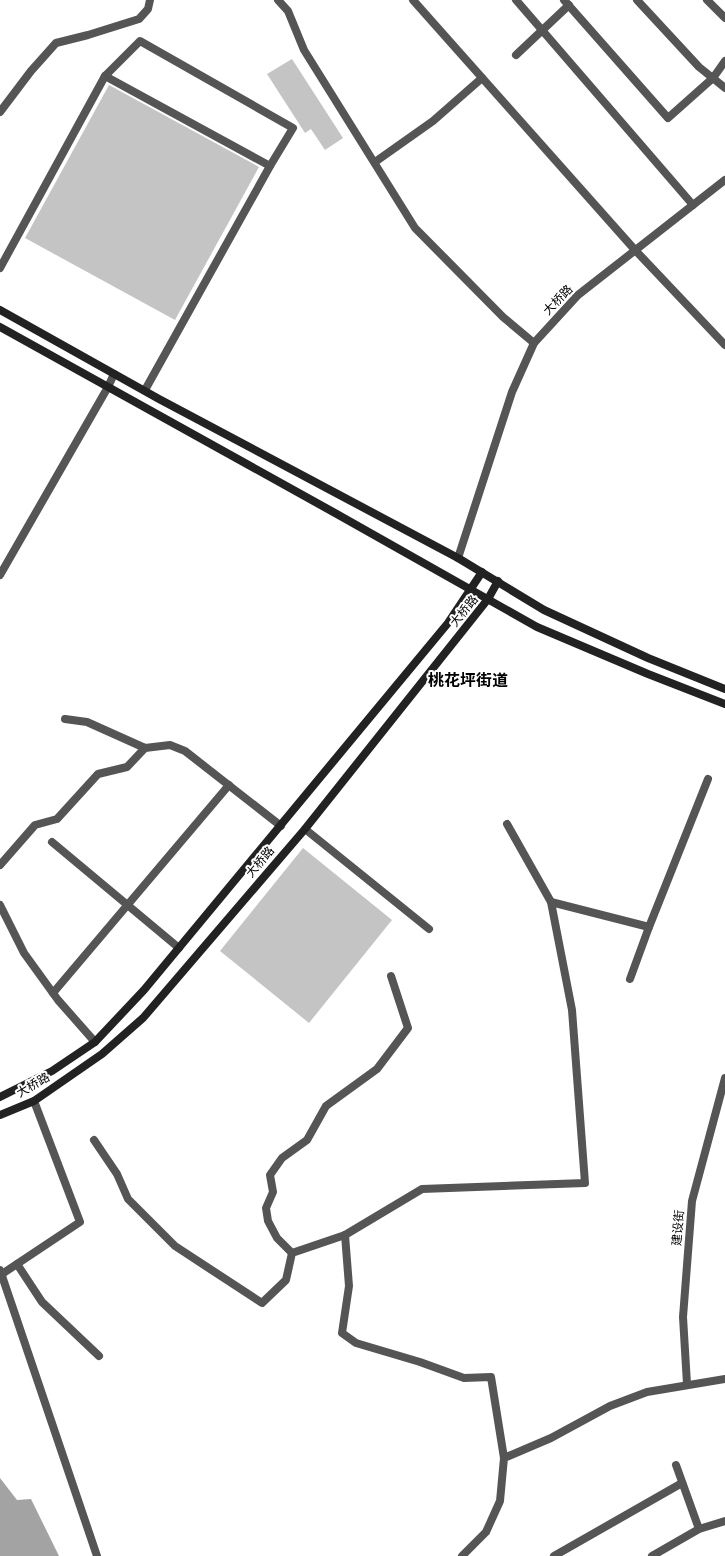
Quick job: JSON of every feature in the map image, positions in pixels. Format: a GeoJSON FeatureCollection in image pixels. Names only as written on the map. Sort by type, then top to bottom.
{"type":"FeatureCollection","features":[{"type":"Feature","properties":{"kind":"main road"},"geometry":{"type":"LineString","coordinates":[[0,310],[114,374],[458,558],[544,610],[648,658],[725,689]]}},
{"type":"Feature","properties":{"kind":"main road"},"geometry":{"type":"LineString","coordinates":[[0,327],[537,627],[648,674],[725,704]]}},
{"type":"Feature","properties":{"kind":"main road"},"geometry":{"type":"LineString","coordinates":[[0,1097],[52,1071],[95,1042],[144,990],[448,623],[482,572]]}},
{"type":"Feature","properties":{"kind":"main road","name":"大桥路"},"geometry":{"type":"LineString","coordinates":[[0,1115],[34,1101],[102,1054],[143,1018],[305,829],[488,599],[498,581]]}},
{"type":"Feature","properties":{"kind":"street"},"geometry":{"type":"LineString","coordinates":[[0,112],[31,71],[56,43],[88,35],[139,19],[148,9],[150,0]]}},
{"type":"Feature","properties":{"kind":"street"},"geometry":{"type":"LineString","coordinates":[[278,0],[288,11],[304,50],[415,228],[503,317],[534,343]]}},
{"type":"Feature","properties":{"kind":"street"},"geometry":{"type":"LineString","coordinates":[[413,0],[635,250],[725,345]]}},
{"type":"Feature","properties":{"kind":"street"},"geometry":{"type":"LineString","coordinates":[[516,0],[693,205]]}},
{"type":"Feature","properties":{"kind":"street"},"geometry":{"type":"LineString","coordinates":[[637,0],[699,67],[725,88]]}},
{"type":"Feature","properties":{"kind":"street"},"geometry":{"type":"LineString","coordinates":[[707,0],[725,18]]}},
{"type":"Feature","properties":{"kind":"street"},"geometry":{"type":"LineString","coordinates":[[516,55],[567,3],[668,118],[713,78],[725,61]]}},
{"type":"Feature","properties":{"kind":"street"},"geometry":{"type":"LineString","coordinates":[[0,268],[105,76],[140,41],[293,128],[270,166],[145,390]]}},
{"type":"Feature","properties":{"kind":"street"},"geometry":{"type":"LineString","coordinates":[[105,76],[270,166]]}},
{"type":"Feature","properties":{"kind":"street"},"geometry":{"type":"LineString","coordinates":[[375,162],[433,121],[482,78]]}},
{"type":"Feature","properties":{"kind":"street","name":"大桥路"},"geometry":{"type":"LineString","coordinates":[[458,558],[512,392],[534,343],[578,294],[725,180]]}},
{"type":"Feature","properties":{"kind":"street"},"geometry":{"type":"LineString","coordinates":[[0,575],[114,374]]}},
{"type":"Feature","properties":{"kind":"street"},"geometry":{"type":"LineString","coordinates":[[65,720],[87,722],[145,748],[170,745],[185,751],[281,826]]}},
{"type":"Feature","properties":{"kind":"street"},"geometry":{"type":"LineString","coordinates":[[0,865],[35,825],[57,819],[98,774],[127,767],[145,748]]}},
{"type":"Feature","properties":{"kind":"street"},"geometry":{"type":"LineString","coordinates":[[630,979],[648,927],[708,779]]}},
{"type":"Feature","properties":{"kind":"street"},"geometry":{"type":"LineString","coordinates":[[53,993],[229,785]]}},
{"type":"Feature","properties":{"kind":"street"},"geometry":{"type":"LineString","coordinates":[[292,1253],[345,1235],[422,1189],[585,1183],[572,1010],[551,902],[507,824]]}},
{"type":"Feature","properties":{"kind":"street"},"geometry":{"type":"LineString","coordinates":[[305,829],[429,929]]}},
{"type":"Feature","properties":{"kind":"street"},"geometry":{"type":"LineString","coordinates":[[52,842],[179,948]]}},
{"type":"Feature","properties":{"kind":"street"},"geometry":{"type":"LineString","coordinates":[[551,902],[648,927]]}},
{"type":"Feature","properties":{"kind":"street"},"geometry":{"type":"LineString","coordinates":[[0,905],[24,953],[53,993],[95,1042]]}},
{"type":"Feature","properties":{"kind":"street"},"geometry":{"type":"LineString","coordinates":[[292,1253],[277,1238],[268,1221],[266,1208],[273,1192],[270,1175],[282,1158],[306,1140],[326,1106],[377,1069],[408,1028],[391,976]]}},
{"type":"Feature","properties":{"kind":"street","name":"建设街"},"geometry":{"type":"LineString","coordinates":[[687,1384],[683,1317],[692,1201],[725,1078]]}},
{"type":"Feature","properties":{"kind":"street"},"geometry":{"type":"LineString","coordinates":[[34,1101],[80,1222],[17,1264],[1,1272],[97,1556]]}},
{"type":"Feature","properties":{"kind":"street"},"geometry":{"type":"LineString","coordinates":[[94,1140],[117,1174],[128,1199],[175,1246],[262,1304],[286,1280],[292,1253]]}},
{"type":"Feature","properties":{"kind":"street"},"geometry":{"type":"LineString","coordinates":[[345,1235],[349,1286],[342,1333],[356,1343],[420,1362],[464,1378],[491,1377],[504,1458],[500,1501],[486,1532],[462,1556]]}},
{"type":"Feature","properties":{"kind":"street"},"geometry":{"type":"LineString","coordinates":[[17,1264],[42,1302],[99,1356]]}},
{"type":"Feature","properties":{"kind":"street"},"geometry":{"type":"LineString","coordinates":[[504,1458],[551,1438],[610,1406],[647,1392],[687,1384],[725,1379]]}},
{"type":"Feature","properties":{"kind":"street"},"geometry":{"type":"LineString","coordinates":[[676,1465],[699,1529]]}},
{"type":"Feature","properties":{"kind":"street"},"geometry":{"type":"LineString","coordinates":[[554,1556],[682,1483]]}},
{"type":"Feature","properties":{"kind":"street"},"geometry":{"type":"LineString","coordinates":[[652,1556],[699,1529],[725,1521]]}},
{"type":"Feature","properties":{"kind":"shaded area"},"geometry":{"type":"Polygon","coordinates":[[[0,1478],[17,1500],[31,1499],[59,1556],[0,1556],[0,1478]]]}},
{"type":"Feature","properties":{"kind":"building"},"geometry":{"type":"Polygon","coordinates":[[[292,59],[343,138],[325,150],[311,129],[305,133],[267,74],[292,59]]]}},
{"type":"Feature","properties":{"kind":"building"},"geometry":{"type":"Polygon","coordinates":[[[109,85],[259,167],[175,320],[25,238],[109,85]]]}},
{"type":"Feature","properties":{"kind":"building"},"geometry":{"type":"Polygon","coordinates":[[[303,848],[392,920],[309,1023],[220,951],[303,848]]]}},
{"type":"Feature","properties":{"kind":"district","name":"桃花坪街道"},"geometry":{"type":"Point","coordinates":[468,680]}}]}
